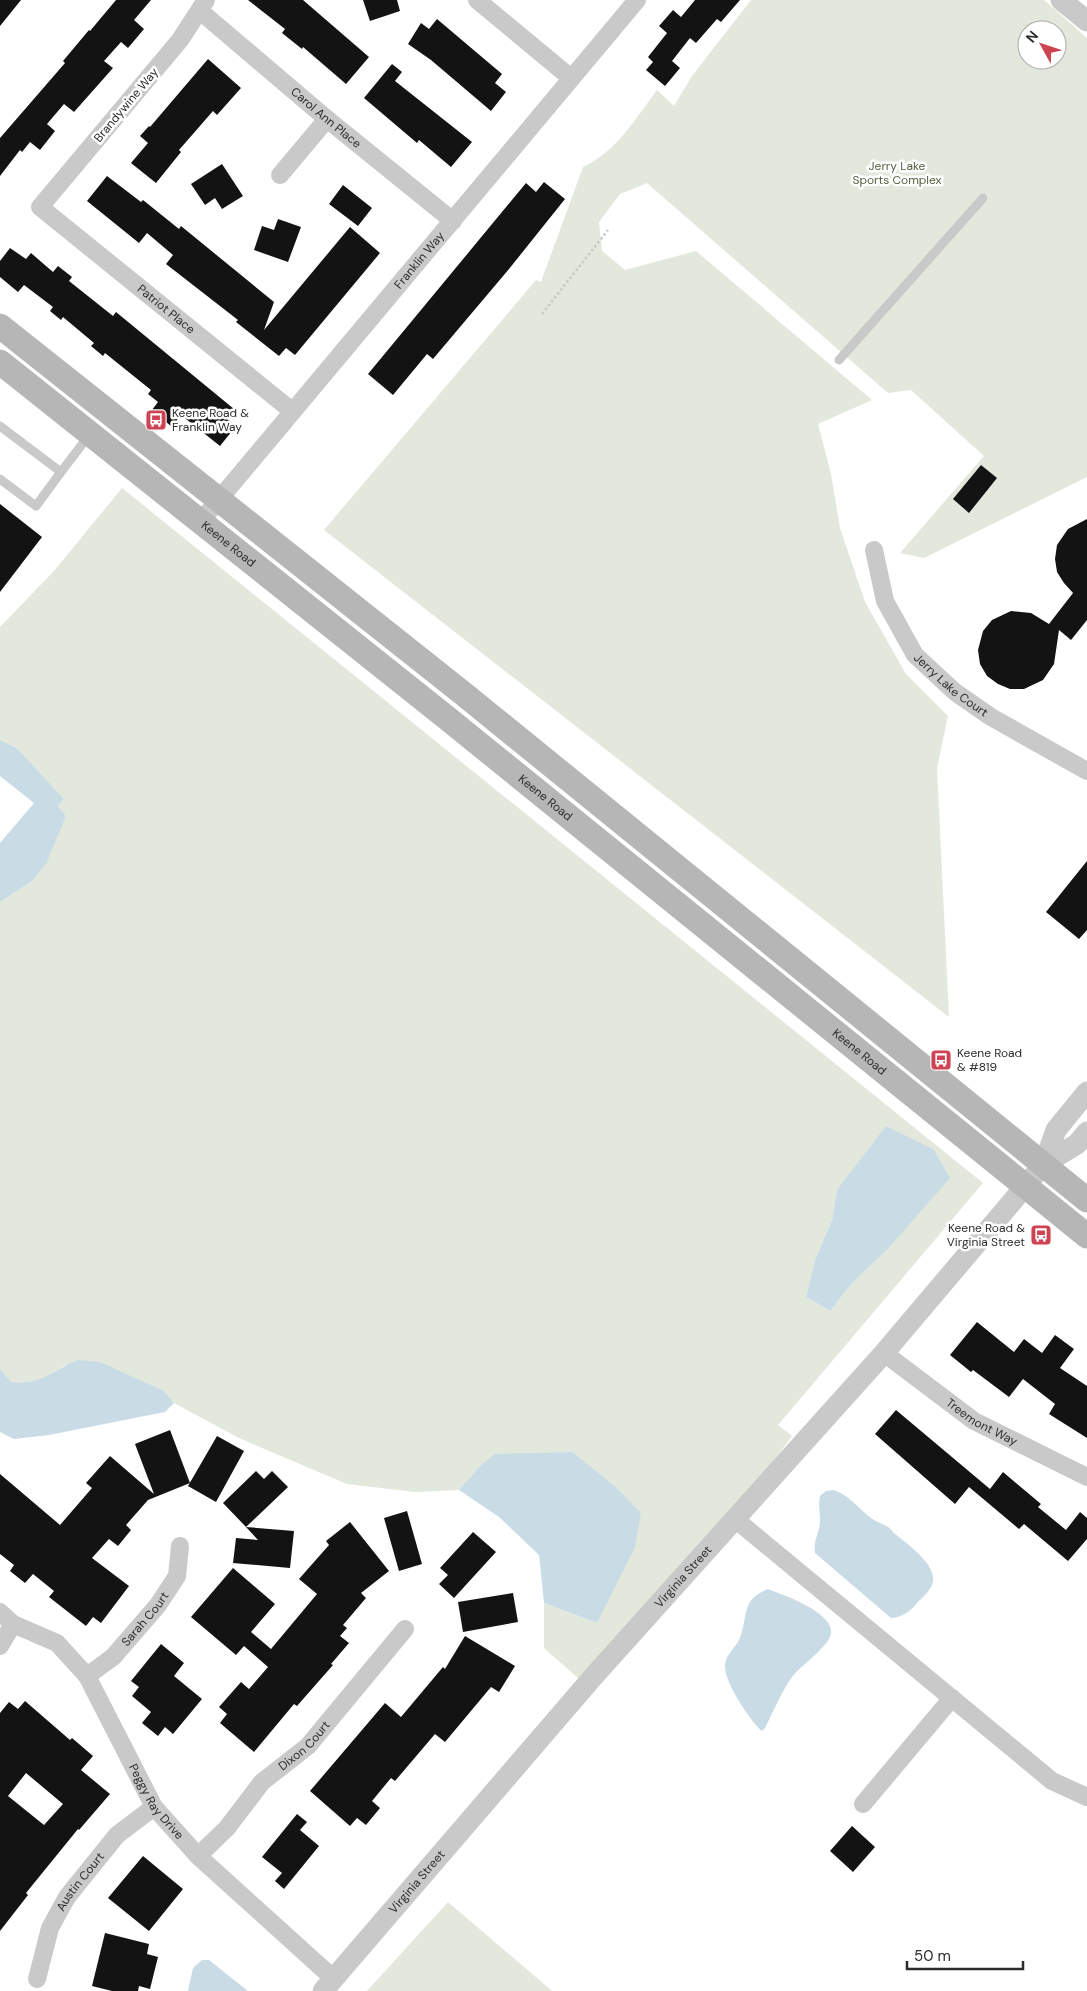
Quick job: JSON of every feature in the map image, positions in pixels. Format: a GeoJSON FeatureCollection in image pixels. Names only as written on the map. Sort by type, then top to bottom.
{"type":"FeatureCollection","features":[{"type":"Feature","properties":{"kind":"main road"},"geometry":{"type":"LineString","coordinates":[[0,326],[465,695],[1087,1200]]}},
{"type":"Feature","properties":{"kind":"main road","name":"Keene Road"},"geometry":{"type":"LineString","coordinates":[[0,362],[551,802],[1087,1236]]}},
{"type":"Feature","properties":{"kind":"street"},"geometry":{"type":"LineString","coordinates":[[476,0],[571,78]]}},
{"type":"Feature","properties":{"kind":"street","name":"Franklin Way"},"geometry":{"type":"LineString","coordinates":[[201,521],[637,0]]}},
{"type":"Feature","properties":{"kind":"street"},"geometry":{"type":"LineString","coordinates":[[1061,0],[1087,21]]}},
{"type":"Feature","properties":{"kind":"street","name":"Carol Ann Place"},"geometry":{"type":"LineString","coordinates":[[203,6],[327,119],[453,221]]}},
{"type":"Feature","properties":{"kind":"street","name":"Brandywine Way"},"geometry":{"type":"LineString","coordinates":[[40,207],[180,40],[203,6]]}},
{"type":"Feature","properties":{"kind":"street"},"geometry":{"type":"LineString","coordinates":[[280,175],[327,119]]}},
{"type":"Feature","properties":{"kind":"street","name":"Patriot Place"},"geometry":{"type":"LineString","coordinates":[[40,207],[292,411]]}},
{"type":"Feature","properties":{"kind":"street","name":"Jerry Lake Court"},"geometry":{"type":"LineString","coordinates":[[874,550],[885,601],[915,655],[955,692],[991,717],[1087,770]]}},
{"type":"Feature","properties":{"kind":"street"},"geometry":{"type":"LineString","coordinates":[[1044,1164],[1056,1130],[1087,1092]]}},
{"type":"Feature","properties":{"kind":"street"},"geometry":{"type":"LineString","coordinates":[[1044,1164],[1077,1144],[1087,1132]]}},
{"type":"Feature","properties":{"kind":"street","name":"Virginia Street"},"geometry":{"type":"LineString","coordinates":[[329,1985],[593,1677],[884,1353],[1044,1164]]}},
{"type":"Feature","properties":{"kind":"street","name":"Treemont Way"},"geometry":{"type":"LineString","coordinates":[[884,1353],[974,1421],[1087,1477]]}},
{"type":"Feature","properties":{"kind":"street"},"geometry":{"type":"LineString","coordinates":[[735,1519],[1052,1781],[1087,1797]]}},
{"type":"Feature","properties":{"kind":"street","name":"Sarah Court"},"geometry":{"type":"LineString","coordinates":[[87,1676],[112,1657],[158,1605],[177,1576],[180,1546]]}},
{"type":"Feature","properties":{"kind":"street","name":"Peggy Ray Drive"},"geometry":{"type":"LineString","coordinates":[[0,1612],[13,1624],[57,1643],[87,1676],[154,1807],[198,1856],[329,1985]]}},
{"type":"Feature","properties":{"kind":"street"},"geometry":{"type":"LineString","coordinates":[[0,1646],[13,1624]]}},
{"type":"Feature","properties":{"kind":"street","name":"Dixon Court"},"geometry":{"type":"LineString","coordinates":[[198,1856],[227,1828],[262,1782],[308,1746],[405,1629]]}},
{"type":"Feature","properties":{"kind":"street"},"geometry":{"type":"LineString","coordinates":[[863,1804],[952,1698]]}},
{"type":"Feature","properties":{"kind":"street","name":"Austin Court"},"geometry":{"type":"LineString","coordinates":[[37,1979],[50,1928],[67,1897],[117,1835],[154,1807]]}},
{"type":"Feature","properties":{"kind":"lane"},"geometry":{"type":"LineString","coordinates":[[839,360],[983,198]]}},
{"type":"Feature","properties":{"kind":"lane"},"geometry":{"type":"LineString","coordinates":[[0,426],[61,472]]}},
{"type":"Feature","properties":{"kind":"lane"},"geometry":{"type":"LineString","coordinates":[[0,479],[36,506],[90,434]]}},
{"type":"Feature","properties":{"kind":"path"},"geometry":{"type":"LineString","coordinates":[[542,314],[608,230]]}},
{"type":"Feature","properties":{"kind":"green space","name":"Jerry Lake Sports Complex"},"geometry":{"type":"Polygon","coordinates":[[[751,0],[1044,0],[1067,20],[1017,20],[1017,70],[1067,70],[1067,20],[1087,38],[1087,477],[924,558],[900,553],[984,456],[911,390],[888,393],[647,183],[620,194],[599,222],[602,251],[625,270],[696,251],[872,400],[818,424],[831,474],[840,528],[865,602],[906,674],[948,716],[937,768],[949,1017],[324,530],[536,280],[541,282],[583,167],[606,153],[633,123],[657,90],[674,106],[692,76],[751,0]]]}},
{"type":"Feature","properties":{"kind":"green space"},"geometry":{"type":"Polygon","coordinates":[[[122,488],[983,1183],[778,1425],[792,1436],[765,1472],[579,1679],[544,1648],[544,1603],[597,1623],[641,1514],[617,1488],[573,1452],[480,1466],[459,1490],[415,1492],[347,1484],[239,1438],[174,1403],[164,1391],[65,1365],[40,1380],[11,1382],[0,1368],[0,902],[32,881],[66,816],[58,806],[64,799],[17,748],[0,740],[0,627],[54,571],[122,488]],[[837,1190],[832,1220],[815,1260],[806,1297],[830,1311],[853,1282],[887,1250],[837,1190]]]}},
{"type":"Feature","properties":{"kind":"green space"},"geometry":{"type":"Polygon","coordinates":[[[448,1902],[552,1991],[367,1991],[448,1902]]]}},
{"type":"Feature","properties":{"kind":"water"},"geometry":{"type":"Polygon","coordinates":[[[0,740],[17,748],[64,799],[58,806],[66,816],[46,864],[32,881],[0,902],[0,843],[34,803],[0,776],[0,740]]]}},
{"type":"Feature","properties":{"kind":"water"},"geometry":{"type":"Polygon","coordinates":[[[886,1126],[933,1149],[950,1178],[887,1250],[853,1282],[830,1311],[806,1297],[815,1260],[832,1220],[837,1190],[886,1126]]]}},
{"type":"Feature","properties":{"kind":"water"},"geometry":{"type":"Polygon","coordinates":[[[78,1360],[100,1362],[164,1391],[174,1403],[165,1412],[49,1435],[14,1439],[0,1432],[0,1368],[11,1382],[22,1382],[39,1379],[78,1360]]]}},
{"type":"Feature","properties":{"kind":"water"},"geometry":{"type":"Polygon","coordinates":[[[573,1452],[617,1488],[641,1513],[635,1547],[597,1623],[544,1603],[539,1555],[499,1517],[459,1490],[480,1466],[495,1454],[573,1452]]]}},
{"type":"Feature","properties":{"kind":"water"},"geometry":{"type":"Polygon","coordinates":[[[833,1490],[845,1496],[870,1517],[889,1528],[920,1555],[931,1570],[933,1577],[931,1588],[906,1614],[891,1618],[815,1553],[815,1544],[820,1525],[820,1496],[826,1491],[833,1490]]]}},
{"type":"Feature","properties":{"kind":"water"},"geometry":{"type":"Polygon","coordinates":[[[768,1589],[805,1605],[823,1616],[828,1623],[831,1633],[824,1646],[790,1680],[762,1731],[738,1700],[728,1680],[725,1665],[739,1639],[750,1602],[754,1597],[768,1589]]]}},
{"type":"Feature","properties":{"kind":"water"},"geometry":{"type":"Polygon","coordinates":[[[202,1960],[209,1960],[248,1991],[188,1991],[193,1968],[202,1960]]]}},
{"type":"Feature","properties":{"kind":"building"},"geometry":{"type":"Polygon","coordinates":[[[0,0],[21,0],[0,26],[0,0]]]}},
{"type":"Feature","properties":{"kind":"building"},"geometry":{"type":"Polygon","coordinates":[[[116,0],[151,0],[134,20],[144,29],[128,48],[121,42],[104,61],[113,68],[74,112],[64,104],[47,124],[55,131],[40,150],[30,142],[22,152],[20,150],[0,176],[0,138],[116,0]]]}},
{"type":"Feature","properties":{"kind":"building"},"geometry":{"type":"Polygon","coordinates":[[[248,0],[303,0],[369,57],[346,84],[303,47],[302,49],[282,33],[285,29],[248,0]]]}},
{"type":"Feature","properties":{"kind":"building"},"geometry":{"type":"Polygon","coordinates":[[[363,0],[397,0],[400,11],[370,21],[363,0]]]}},
{"type":"Feature","properties":{"kind":"building"},"geometry":{"type":"Polygon","coordinates":[[[695,0],[740,0],[721,22],[717,19],[696,43],[690,38],[672,61],[680,68],[665,86],[646,70],[653,62],[648,57],[667,33],[659,26],[673,10],[681,17],[695,0]]]}},
{"type":"Feature","properties":{"kind":"building"},"geometry":{"type":"Polygon","coordinates":[[[437,19],[502,74],[495,83],[506,92],[491,111],[431,60],[408,44],[421,23],[429,29],[437,19]]]}},
{"type":"Feature","properties":{"kind":"building"},"geometry":{"type":"Polygon","coordinates":[[[208,59],[241,88],[217,115],[213,111],[179,150],[181,152],[156,183],[131,163],[148,143],[140,136],[150,127],[208,59]]]}},
{"type":"Feature","properties":{"kind":"building"},"geometry":{"type":"Polygon","coordinates":[[[392,64],[402,72],[395,81],[472,142],[451,167],[419,140],[417,143],[364,98],[392,64]]]}},
{"type":"Feature","properties":{"kind":"building"},"geometry":{"type":"Polygon","coordinates":[[[222,164],[243,196],[222,209],[215,198],[205,205],[191,184],[222,164]]]}},
{"type":"Feature","properties":{"kind":"building"},"geometry":{"type":"Polygon","coordinates":[[[107,176],[141,202],[143,200],[179,229],[181,226],[274,302],[264,330],[350,227],[380,253],[295,355],[286,348],[279,356],[236,322],[238,320],[166,264],[173,255],[147,233],[139,243],[87,201],[107,176]]]}},
{"type":"Feature","properties":{"kind":"building"},"geometry":{"type":"Polygon","coordinates":[[[544,182],[565,199],[433,359],[427,354],[393,395],[368,374],[526,183],[536,192],[544,182]]]}},
{"type":"Feature","properties":{"kind":"building"},"geometry":{"type":"Polygon","coordinates":[[[343,185],[372,208],[358,226],[329,204],[343,185]]]}},
{"type":"Feature","properties":{"kind":"building"},"geometry":{"type":"Polygon","coordinates":[[[278,219],[301,227],[288,262],[254,250],[262,226],[274,230],[278,219]]]}},
{"type":"Feature","properties":{"kind":"building"},"geometry":{"type":"Polygon","coordinates":[[[10,248],[26,259],[31,253],[53,272],[58,266],[72,277],[69,281],[113,316],[116,312],[234,409],[226,418],[236,426],[220,446],[181,415],[172,427],[152,410],[158,402],[148,394],[151,390],[105,353],[103,356],[91,346],[94,343],[63,317],[61,320],[50,311],[53,307],[24,285],[18,292],[0,277],[0,261],[10,248]]]}},
{"type":"Feature","properties":{"kind":"building"},"geometry":{"type":"Polygon","coordinates":[[[981,465],[997,478],[969,513],[953,499],[981,465]]]}},
{"type":"Feature","properties":{"kind":"building"},"geometry":{"type":"Polygon","coordinates":[[[0,504],[42,537],[0,592],[0,504]]]}},
{"type":"Feature","properties":{"kind":"building"},"geometry":{"type":"Polygon","coordinates":[[[1087,519],[1087,620],[1071,640],[1059,630],[1054,664],[1043,680],[1024,689],[1010,689],[998,684],[987,676],[980,664],[978,650],[983,631],[992,620],[1011,611],[1031,613],[1049,624],[1073,593],[1057,572],[1055,559],[1057,545],[1068,529],[1087,519]]]}},
{"type":"Feature","properties":{"kind":"building"},"geometry":{"type":"Polygon","coordinates":[[[1087,861],[1087,930],[1079,939],[1046,912],[1087,861]]]}},
{"type":"Feature","properties":{"kind":"building"},"geometry":{"type":"Polygon","coordinates":[[[977,1322],[1014,1352],[1024,1339],[1042,1353],[1055,1335],[1074,1349],[1060,1368],[1087,1386],[1087,1438],[1049,1414],[1055,1404],[1023,1379],[1009,1397],[973,1370],[971,1372],[950,1355],[977,1322]]]}},
{"type":"Feature","properties":{"kind":"building"},"geometry":{"type":"Polygon","coordinates":[[[896,1410],[990,1489],[1003,1472],[1041,1504],[1038,1507],[1066,1530],[1080,1512],[1087,1518],[1087,1539],[1068,1561],[1024,1524],[1019,1529],[969,1487],[955,1504],[875,1434],[896,1410]]]}},
{"type":"Feature","properties":{"kind":"building"},"geometry":{"type":"Polygon","coordinates":[[[170,1430],[190,1483],[148,1500],[126,1525],[131,1530],[118,1546],[109,1539],[92,1558],[129,1586],[101,1623],[93,1617],[86,1626],[49,1597],[54,1591],[33,1574],[25,1583],[10,1571],[14,1565],[0,1554],[0,1474],[60,1525],[92,1488],[86,1483],[110,1456],[154,1494],[135,1444],[170,1430]]]}},
{"type":"Feature","properties":{"kind":"building"},"geometry":{"type":"Polygon","coordinates":[[[217,1436],[244,1451],[216,1502],[188,1486],[217,1436]]]}},
{"type":"Feature","properties":{"kind":"building"},"geometry":{"type":"Polygon","coordinates":[[[256,1471],[264,1479],[272,1471],[288,1487],[246,1527],[223,1503],[256,1471]]]}},
{"type":"Feature","properties":{"kind":"building"},"geometry":{"type":"Polygon","coordinates":[[[407,1511],[422,1564],[399,1571],[384,1518],[407,1511]]]}},
{"type":"Feature","properties":{"kind":"building"},"geometry":{"type":"Polygon","coordinates":[[[350,1522],[389,1571],[361,1593],[366,1598],[343,1625],[347,1628],[340,1636],[349,1643],[331,1664],[333,1665],[297,1706],[294,1704],[254,1752],[220,1723],[227,1714],[219,1707],[241,1682],[249,1689],[268,1667],[244,1646],[236,1655],[191,1617],[233,1568],[275,1604],[251,1632],[271,1649],[317,1594],[299,1579],[329,1545],[326,1541],[350,1522]]]}},
{"type":"Feature","properties":{"kind":"building"},"geometry":{"type":"Polygon","coordinates":[[[246,1527],[294,1531],[290,1568],[233,1563],[236,1538],[258,1540],[246,1527]]]}},
{"type":"Feature","properties":{"kind":"building"},"geometry":{"type":"Polygon","coordinates":[[[473,1532],[496,1552],[454,1598],[439,1584],[448,1575],[440,1568],[473,1532]]]}},
{"type":"Feature","properties":{"kind":"building"},"geometry":{"type":"Polygon","coordinates":[[[513,1593],[518,1622],[463,1632],[458,1602],[513,1593]]]}},
{"type":"Feature","properties":{"kind":"building"},"geometry":{"type":"Polygon","coordinates":[[[465,1636],[515,1666],[499,1692],[491,1687],[445,1742],[435,1734],[395,1781],[391,1778],[372,1801],[380,1808],[366,1825],[357,1818],[350,1826],[310,1791],[385,1703],[401,1717],[443,1667],[445,1669],[465,1636]]]}},
{"type":"Feature","properties":{"kind":"building"},"geometry":{"type":"Polygon","coordinates":[[[161,1644],[184,1663],[174,1676],[202,1699],[173,1734],[165,1727],[158,1736],[142,1723],[151,1712],[132,1696],[139,1687],[131,1681],[161,1644]]]}},
{"type":"Feature","properties":{"kind":"building"},"geometry":{"type":"Polygon","coordinates":[[[25,1701],[70,1740],[72,1738],[93,1756],[81,1770],[110,1794],[78,1829],[26,1893],[28,1895],[0,1931],[0,1713],[9,1702],[18,1709],[25,1701]],[[26,1773],[8,1796],[44,1825],[63,1804],[26,1773]]]}},
{"type":"Feature","properties":{"kind":"building"},"geometry":{"type":"Polygon","coordinates":[[[297,1814],[307,1822],[300,1830],[319,1846],[284,1889],[275,1881],[282,1873],[262,1857],[297,1814]]]}},
{"type":"Feature","properties":{"kind":"building"},"geometry":{"type":"Polygon","coordinates":[[[852,1826],[875,1847],[853,1872],[830,1851],[852,1826]]]}},
{"type":"Feature","properties":{"kind":"building"},"geometry":{"type":"Polygon","coordinates":[[[143,1856],[183,1889],[149,1931],[108,1898],[143,1856]]]}},
{"type":"Feature","properties":{"kind":"building"},"geometry":{"type":"Polygon","coordinates":[[[105,1933],[149,1944],[147,1954],[158,1957],[150,1989],[139,1986],[138,1991],[112,1991],[92,1986],[105,1933]]]}},
{"type":"Feature","properties":{"kind":"place","name":"Keene Road & Franklin Way"},"geometry":{"type":"Point","coordinates":[156,420]}},
{"type":"Feature","properties":{"kind":"place","name":"Keene Road & #819"},"geometry":{"type":"Point","coordinates":[941,1060]}},
{"type":"Feature","properties":{"kind":"place","name":"Keene Road & Virginia Street"},"geometry":{"type":"Point","coordinates":[1041,1235]}}]}
